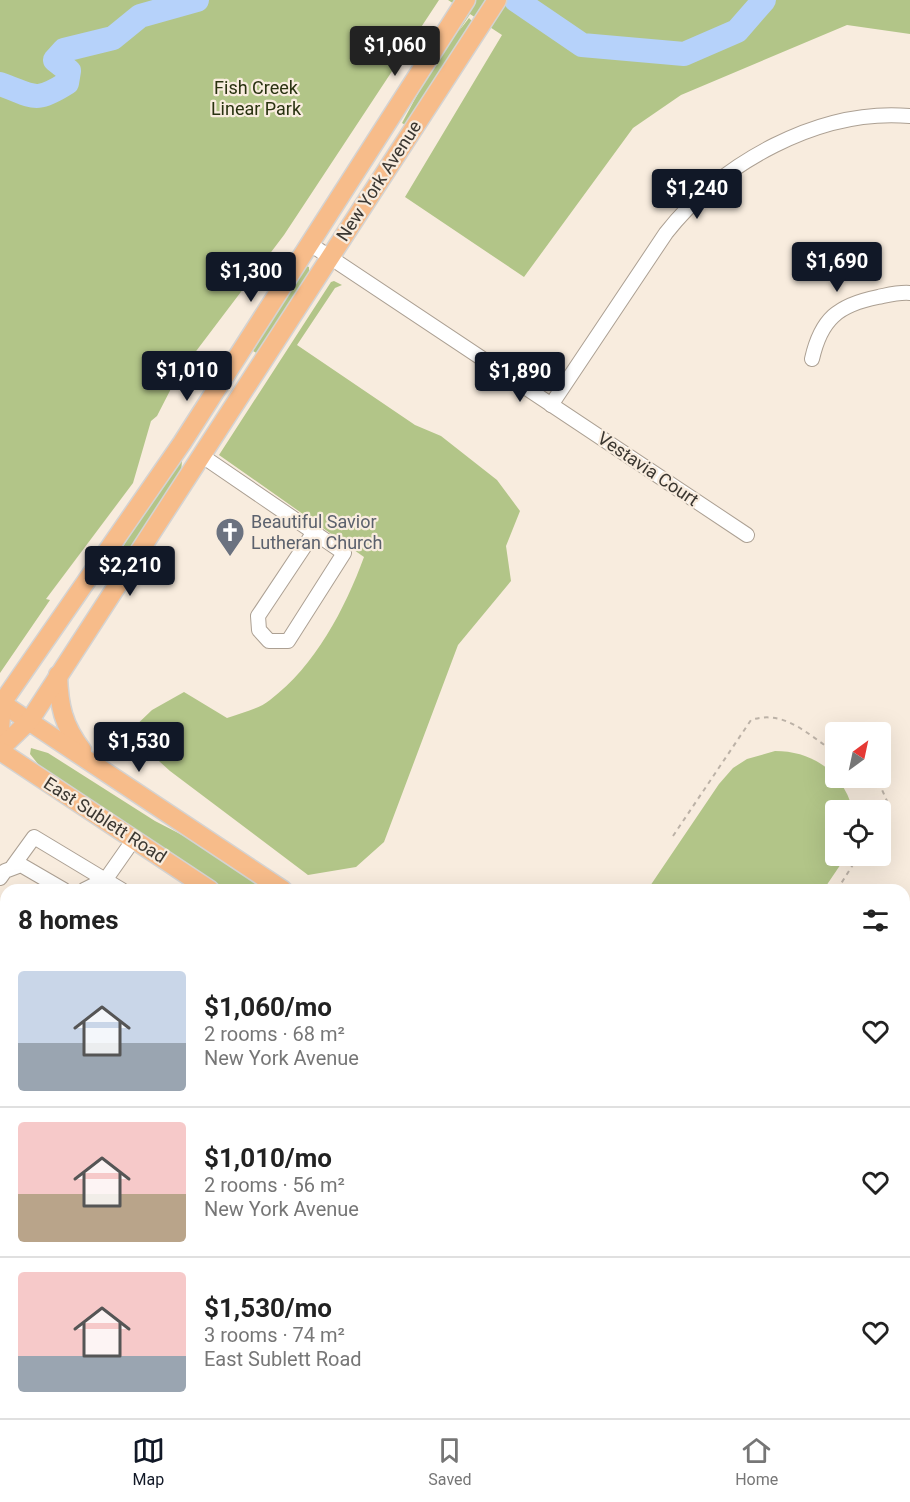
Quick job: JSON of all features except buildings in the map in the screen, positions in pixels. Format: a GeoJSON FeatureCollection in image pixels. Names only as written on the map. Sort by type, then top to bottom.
{"type":"FeatureCollection","features":[{"type":"Feature","properties":{"kind":"main road","name":"New York Avenue"},"geometry":{"type":"LineString","coordinates":[[1,703],[182,443],[466,0]]}},
{"type":"Feature","properties":{"kind":"main road","name":"New York Avenue"},"geometry":{"type":"LineString","coordinates":[[0,750],[30,720],[497,0]]}},
{"type":"Feature","properties":{"kind":"main road"},"geometry":{"type":"LineString","coordinates":[[182,443],[201,455]]}},
{"type":"Feature","properties":{"kind":"main road"},"geometry":{"type":"LineString","coordinates":[[58,675],[60,710],[65,725],[92,763]]}},
{"type":"Feature","properties":{"kind":"main road"},"geometry":{"type":"LineString","coordinates":[[0,730],[1,703],[30,720],[274,884]]}},
{"type":"Feature","properties":{"kind":"main road","name":"East Sublett Road"},"geometry":{"type":"LineString","coordinates":[[0,750],[201,884]]}},
{"type":"Feature","properties":{"kind":"street"},"geometry":{"type":"LineString","coordinates":[[551,405],[666,233],[684,210],[708,189],[787,139],[816,128],[858,118],[910,116]]}},
{"type":"Feature","properties":{"kind":"street","name":"Vestavia Court"},"geometry":{"type":"LineString","coordinates":[[310,244],[747,535]]}},
{"type":"Feature","properties":{"kind":"street"},"geometry":{"type":"LineString","coordinates":[[813,359],[818,335],[827,321],[843,308],[868,299],[910,293]]}},
{"type":"Feature","properties":{"kind":"street"},"geometry":{"type":"LineString","coordinates":[[201,455],[314,532],[344,553],[288,641],[269,641],[259,630],[258,616],[314,532]]}},
{"type":"Feature","properties":{"kind":"street"},"geometry":{"type":"LineString","coordinates":[[0,878],[13,866],[34,837],[113,884]]}},
{"type":"Feature","properties":{"kind":"street"},"geometry":{"type":"LineString","coordinates":[[96,884],[106,879],[134,839]]}},
{"type":"Feature","properties":{"kind":"street"},"geometry":{"type":"LineString","coordinates":[[13,866],[21,865],[54,884]]}},
{"type":"Feature","properties":{"kind":"path"},"geometry":{"type":"LineString","coordinates":[[673,836],[751,720],[767,715],[785,719],[825,746]]}},
{"type":"Feature","properties":{"kind":"path"},"geometry":{"type":"LineString","coordinates":[[841,884],[852,866]]}},
{"type":"Feature","properties":{"kind":"green space","name":"Fish Creek Linear Park"},"geometry":{"type":"Polygon","coordinates":[[[0,0],[439,0],[284,235],[178,375],[157,416],[151,421],[133,483],[46,599],[50,600],[0,673],[0,0]]]}},
{"type":"Feature","properties":{"kind":"green space"},"geometry":{"type":"Polygon","coordinates":[[[448,0],[910,0],[910,34],[847,25],[681,95],[633,128],[524,277],[405,197],[502,35],[470,14],[459,31],[469,18],[472,21],[407,126],[402,123],[429,73],[468,13],[448,0]]]}},
{"type":"Feature","properties":{"kind":"green space"},"geometry":{"type":"Polygon","coordinates":[[[306,266],[309,267],[309,273],[258,354],[253,351],[259,340],[306,266]]]}},
{"type":"Feature","properties":{"kind":"green space"},"geometry":{"type":"Polygon","coordinates":[[[331,282],[342,285],[335,288],[297,345],[415,425],[441,436],[497,480],[520,511],[506,546],[511,581],[458,645],[384,842],[356,867],[308,875],[170,771],[128,733],[152,710],[184,692],[227,718],[266,703],[301,671],[315,654],[348,596],[364,557],[219,455],[331,282]]]}},
{"type":"Feature","properties":{"kind":"green space"},"geometry":{"type":"Polygon","coordinates":[[[178,461],[182,461],[181,472],[116,571],[111,568],[143,512],[178,461]]]}},
{"type":"Feature","properties":{"kind":"green space"},"geometry":{"type":"Polygon","coordinates":[[[31,748],[48,753],[155,821],[215,852],[263,884],[215,884],[42,769],[30,754],[31,748]]]}},
{"type":"Feature","properties":{"kind":"green space"},"geometry":{"type":"Polygon","coordinates":[[[775,751],[789,752],[814,760],[825,767],[825,788],[844,788],[849,800],[825,800],[825,866],[840,866],[827,884],[651,884],[719,784],[733,768],[747,759],[775,751]]]}},
{"type":"Feature","properties":{"kind":"waterway"},"geometry":{"type":"LineString","coordinates":[[0,84],[34,96],[47,94],[67,83],[69,71],[55,60],[64,50],[113,38],[140,16],[197,0]]}},
{"type":"Feature","properties":{"kind":"waterway"},"geometry":{"type":"LineString","coordinates":[[516,0],[582,45],[684,54],[737,31],[764,0]]}},
{"type":"Feature","properties":{"kind":"place","name":"Beautiful Savior Lutheran Church"},"geometry":{"type":"Point","coordinates":[230,558]}}]}
